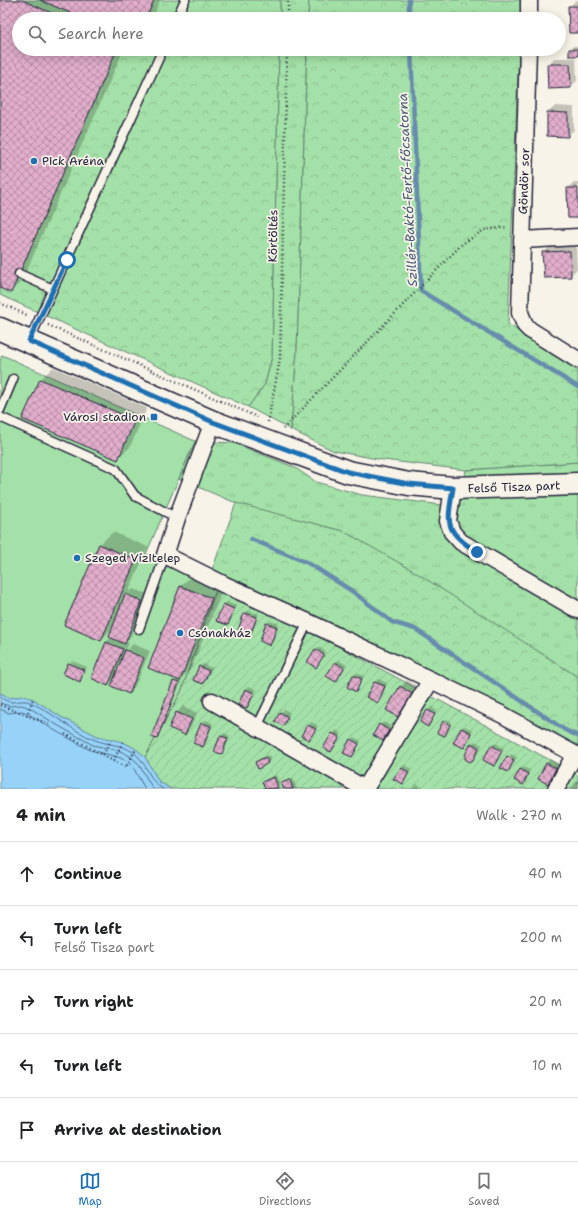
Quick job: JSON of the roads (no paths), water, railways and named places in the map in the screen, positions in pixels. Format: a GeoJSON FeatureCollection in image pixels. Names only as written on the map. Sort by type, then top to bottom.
{"type":"FeatureCollection","features":[{"type":"Feature","properties":{"kind":"main road","name":"Felső Tisza part"},"geometry":{"type":"LineString","coordinates":[[0,329],[213,422],[348,472],[409,484],[468,489],[578,484]]}},
{"type":"Feature","properties":{"kind":"street"},"geometry":{"type":"LineString","coordinates":[[529,12],[530,0]]}},
{"type":"Feature","properties":{"kind":"street","name":"Göndör sor"},"geometry":{"type":"LineString","coordinates":[[528,56],[520,313],[525,325],[530,330],[578,360]]}},
{"type":"Feature","properties":{"kind":"street"},"geometry":{"type":"LineString","coordinates":[[522,233],[578,237]]}},
{"type":"Feature","properties":{"kind":"street"},"geometry":{"type":"LineString","coordinates":[[213,422],[176,518],[165,555],[225,585],[308,622],[503,715],[576,755],[556,789]]}},
{"type":"Feature","properties":{"kind":"street"},"geometry":{"type":"LineString","coordinates":[[453,488],[448,520],[452,532],[461,542],[578,610]]}},
{"type":"Feature","properties":{"kind":"street"},"geometry":{"type":"LineString","coordinates":[[212,702],[365,789],[431,680]]}},
{"type":"Feature","properties":{"kind":"lane"},"geometry":{"type":"LineString","coordinates":[[179,12],[185,0]]}},
{"type":"Feature","properties":{"kind":"lane"},"geometry":{"type":"LineString","coordinates":[[29,341],[160,56]]}},
{"type":"Feature","properties":{"kind":"lane"},"geometry":{"type":"LineString","coordinates":[[19,274],[53,289]]}},
{"type":"Feature","properties":{"kind":"lane"},"geometry":{"type":"LineString","coordinates":[[0,410],[13,379]]}},
{"type":"Feature","properties":{"kind":"lane"},"geometry":{"type":"LineString","coordinates":[[0,416],[116,469],[136,496],[176,518]]}},
{"type":"Feature","properties":{"kind":"lane"},"geometry":{"type":"LineString","coordinates":[[139,629],[165,555]]}},
{"type":"Feature","properties":{"kind":"lane"},"geometry":{"type":"LineString","coordinates":[[257,727],[308,622]]}},
{"type":"Feature","properties":{"kind":"water"},"geometry":{"type":"Polygon","coordinates":[[[0,693],[10,698],[23,696],[33,699],[61,717],[97,736],[123,742],[136,749],[145,757],[159,782],[171,789],[0,789],[0,693]]]}},
{"type":"Feature","properties":{"kind":"waterway","name":"Szillér-Baktó-Fertő-főcsatorna"},"geometry":{"type":"LineString","coordinates":[[409,0],[409,12]]}},
{"type":"Feature","properties":{"kind":"waterway","name":"Szillér-Baktó-Fertő-főcsatorna"},"geometry":{"type":"LineString","coordinates":[[411,56],[421,291],[578,387]]}},
{"type":"Feature","properties":{"kind":"waterway"},"geometry":{"type":"LineString","coordinates":[[251,539],[308,563],[352,591],[392,622],[415,629],[565,730],[578,736]]}},
{"type":"Feature","properties":{"kind":"place","name":"Pick Aréna"},"geometry":{"type":"Point","coordinates":[34,161]}},
{"type":"Feature","properties":{"kind":"place","name":"Városi stadion"},"geometry":{"type":"Point","coordinates":[154,417]}},
{"type":"Feature","properties":{"kind":"place","name":"Szeged Vízitelep"},"geometry":{"type":"Point","coordinates":[77,558]}},
{"type":"Feature","properties":{"kind":"place","name":"Csónakház"},"geometry":{"type":"Point","coordinates":[180,633]}}]}
